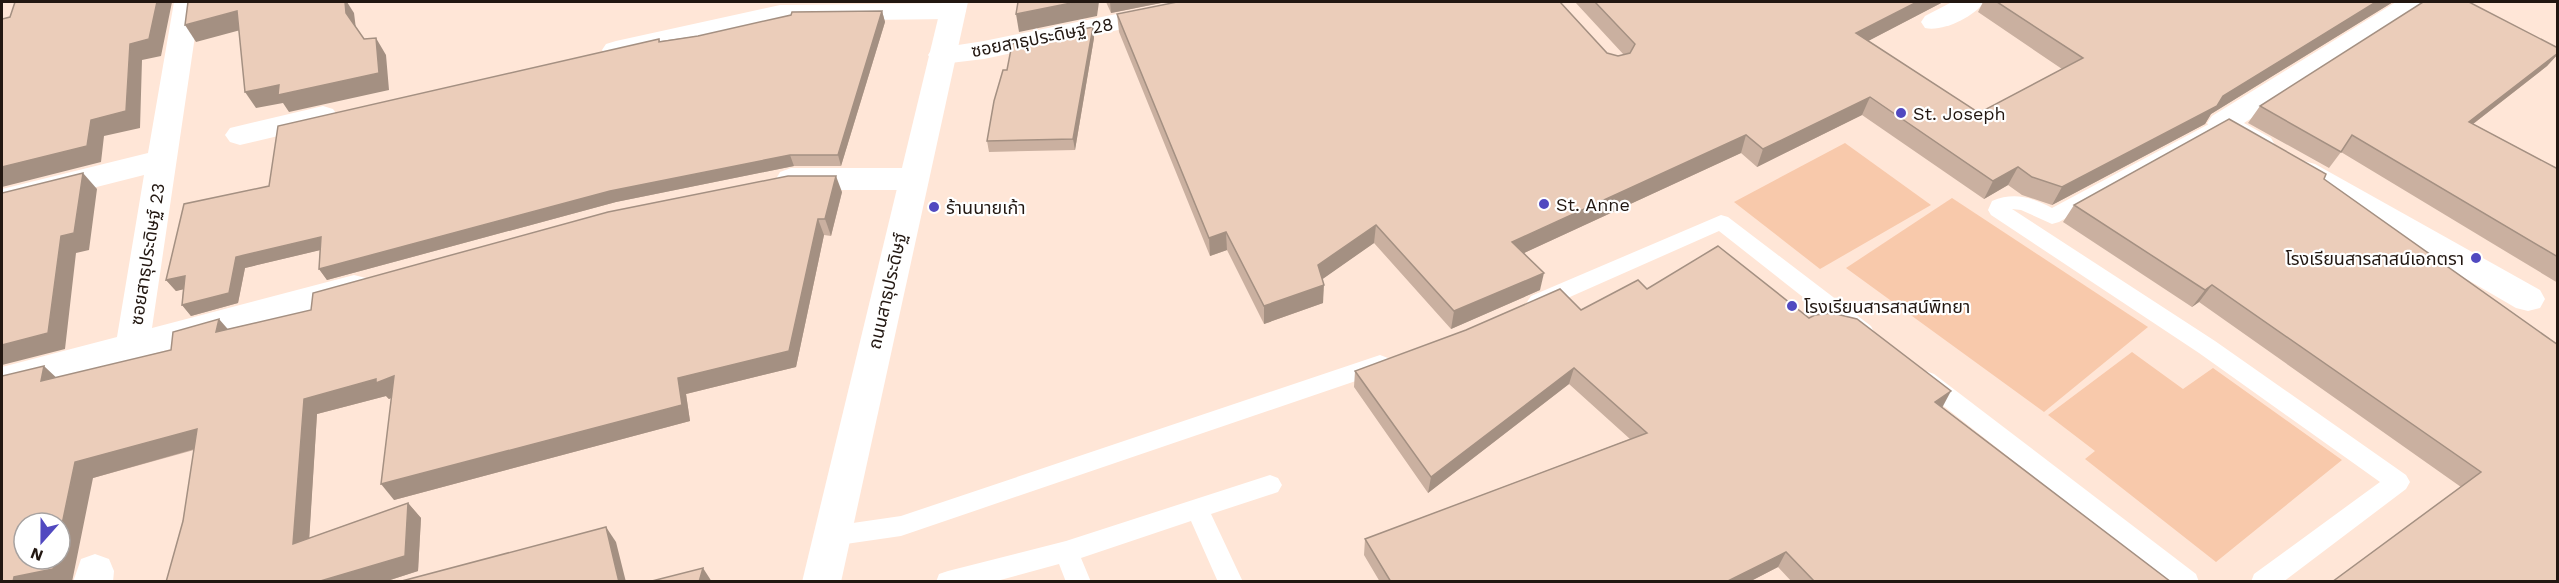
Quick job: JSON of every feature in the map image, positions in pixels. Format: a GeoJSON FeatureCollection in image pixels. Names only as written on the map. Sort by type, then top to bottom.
{"type":"FeatureCollection","features":[{"type":"Feature","properties":{"kind":"street","name":"ซอยสาธุประดิษฐ์ 23"},"geometry":{"type":"LineString","coordinates":[[132,348],[187,2]]}},
{"type":"Feature","properties":{"kind":"street","name":"ซอยสาธุประดิษฐ์ 28"},"geometry":{"type":"LineString","coordinates":[[942,55],[984,50],[1211,2]]}},
{"type":"Feature","properties":{"kind":"street"},"geometry":{"type":"LineString","coordinates":[[1935,22],[1971,2]]}},
{"type":"Feature","properties":{"kind":"street"},"geometry":{"type":"LineString","coordinates":[[2414,2],[2222,123],[2528,299]]}},
{"type":"Feature","properties":{"kind":"street","name":"ถนนสาธุประดิษฐ์"},"geometry":{"type":"LineString","coordinates":[[821,582],[953,6]]}},
{"type":"Feature","properties":{"kind":"street"},"geometry":{"type":"LineString","coordinates":[[585,57],[780,13],[953,6]]}},
{"type":"Feature","properties":{"kind":"street"},"geometry":{"type":"LineString","coordinates":[[240,135],[343,111]]}},
{"type":"Feature","properties":{"kind":"street","name":"ซอยสาธุประดิษฐ์ 23"},"geometry":{"type":"LineString","coordinates":[[2,200],[162,160]]}},
{"type":"Feature","properties":{"kind":"street"},"geometry":{"type":"LineString","coordinates":[[761,185],[794,178],[913,179]]}},
{"type":"Feature","properties":{"kind":"street","name":"ซอยสาธุประดิษฐ์ 23"},"geometry":{"type":"LineString","coordinates":[[2,381],[132,348],[386,278]]}},
{"type":"Feature","properties":{"kind":"lane"},"geometry":{"type":"LineString","coordinates":[[2222,123],[2052,217],[2017,202],[2009,201],[1999,206],[1998,210],[2206,347],[2398,482],[2263,582]]}},
{"type":"Feature","properties":{"kind":"lane"},"geometry":{"type":"LineString","coordinates":[[1518,311],[1721,222],[1879,344]]}},
{"type":"Feature","properties":{"kind":"lane"},"geometry":{"type":"LineString","coordinates":[[832,536],[901,526],[1400,357]]}},
{"type":"Feature","properties":{"kind":"lane"},"geometry":{"type":"LineString","coordinates":[[1907,366],[2187,582]]}},
{"type":"Feature","properties":{"kind":"lane"},"geometry":{"type":"LineString","coordinates":[[948,582],[1066,552],[1270,485]]}},
{"type":"Feature","properties":{"kind":"lane"},"geometry":{"type":"LineString","coordinates":[[1197,509],[1231,582]]}},
{"type":"Feature","properties":{"kind":"lane"},"geometry":{"type":"LineString","coordinates":[[1066,552],[1079,582]]}},
{"type":"Feature","properties":{"kind":"shaded area"},"geometry":{"type":"Polygon","coordinates":[[[1845,143],[1931,205],[1820,269],[1734,202],[1845,143]]]}},
{"type":"Feature","properties":{"kind":"shaded area"},"geometry":{"type":"Polygon","coordinates":[[[1952,198],[2148,327],[2044,412],[1846,268],[1952,198]]]}},
{"type":"Feature","properties":{"kind":"shaded area"},"geometry":{"type":"Polygon","coordinates":[[[2132,352],[2183,389],[2213,368],[2342,460],[2216,562],[2085,459],[2095,451],[2048,415],[2132,352]]]}},
{"type":"Feature","properties":{"kind":"building"},"geometry":{"type":"Polygon","coordinates":[[[15,2],[157,2],[149,39],[130,44],[126,111],[91,120],[87,146],[2,167],[2,19],[10,17],[15,2]]]}},
{"type":"Feature","properties":{"kind":"building"},"geometry":{"type":"Polygon","coordinates":[[[188,2],[345,2],[346,13],[364,39],[376,38],[379,73],[278,95],[279,85],[245,92],[237,11],[185,25],[188,2]]]}},
{"type":"Feature","properties":{"kind":"building"},"geometry":{"type":"Polygon","coordinates":[[[1018,2],[1076,2],[1016,14],[1018,2]]]}},
{"type":"Feature","properties":{"kind":"building"},"geometry":{"type":"Polygon","coordinates":[[[1177,2],[1560,2],[1607,53],[1618,56],[1630,53],[1635,44],[1595,2],[1917,2],[1856,33],[1979,113],[2083,58],[1997,2],[2376,2],[2223,96],[2217,106],[2062,187],[2032,177],[2018,167],[1993,181],[1870,97],[1763,149],[1746,135],[1512,242],[1544,273],[1454,311],[1376,225],[1318,265],[1324,285],[1264,306],[1226,232],[1209,238],[1117,14],[1177,2]]]}},
{"type":"Feature","properties":{"kind":"building"},"geometry":{"type":"Polygon","coordinates":[[[2423,2],[2469,2],[2558,48],[2558,53],[2469,122],[2558,169],[2558,257],[2352,135],[2341,152],[2260,106],[2423,2]]]}},
{"type":"Feature","properties":{"kind":"building"},"geometry":{"type":"Polygon","coordinates":[[[882,11],[838,155],[790,155],[610,191],[319,269],[321,237],[236,257],[229,293],[182,305],[185,276],[166,280],[184,204],[269,186],[278,126],[659,39],[659,42],[698,36],[791,15],[792,12],[882,11]]]}},
{"type":"Feature","properties":{"kind":"building"},"geometry":{"type":"Polygon","coordinates":[[[1093,27],[1073,139],[987,141],[994,101],[1003,70],[1007,70],[1012,44],[1093,27]]]}},
{"type":"Feature","properties":{"kind":"building"},"geometry":{"type":"Polygon","coordinates":[[[2229,119],[2326,174],[2324,179],[2558,345],[2558,582],[2332,582],[2481,472],[2212,285],[2205,290],[2074,205],[2229,119]]]}},
{"type":"Feature","properties":{"kind":"building"},"geometry":{"type":"Polygon","coordinates":[[[83,173],[74,233],[61,236],[48,333],[2,345],[2,193],[83,173]]]}},
{"type":"Feature","properties":{"kind":"building"},"geometry":{"type":"Polygon","coordinates":[[[788,176],[836,176],[825,219],[818,219],[789,351],[678,378],[682,405],[381,484],[394,376],[376,383],[376,379],[304,399],[293,544],[408,503],[405,556],[317,582],[166,582],[183,521],[197,429],[75,462],[65,511],[12,511],[12,571],[43,571],[14,577],[13,582],[2,582],[2,376],[44,366],[41,381],[171,350],[173,332],[219,319],[216,332],[311,310],[313,293],[608,212],[788,176]]]}},
{"type":"Feature","properties":{"kind":"building"},"geometry":{"type":"Polygon","coordinates":[[[1718,246],[1809,318],[1832,313],[1857,319],[1951,391],[1935,402],[2171,582],[1815,582],[1786,552],[1726,582],[1391,582],[1365,539],[1647,433],[1574,368],[1431,477],[1355,371],[1466,330],[1560,289],[1581,310],[1638,280],[1647,289],[1718,246]]]}},
{"type":"Feature","properties":{"kind":"building"},"geometry":{"type":"Polygon","coordinates":[[[606,527],[619,582],[398,582],[606,527]]]}},
{"type":"Feature","properties":{"kind":"building"},"geometry":{"type":"Polygon","coordinates":[[[703,568],[699,582],[648,582],[703,568]]]}},
{"type":"Feature","properties":{"kind":"place","name":"St. Joseph"},"geometry":{"type":"Point","coordinates":[1901,113]}},
{"type":"Feature","properties":{"kind":"place","name":"St. Anne"},"geometry":{"type":"Point","coordinates":[1544,204]}},
{"type":"Feature","properties":{"kind":"place","name":"ร้านนายเก้า"},"geometry":{"type":"Point","coordinates":[934,207]}},
{"type":"Feature","properties":{"kind":"place","name":"โรงเรียนสารสาสน์เอกตรา"},"geometry":{"type":"Point","coordinates":[2476,258]}},
{"type":"Feature","properties":{"kind":"place","name":"โรงเรียนสารสาสน์พิทยา"},"geometry":{"type":"Point","coordinates":[1792,306]}}]}
